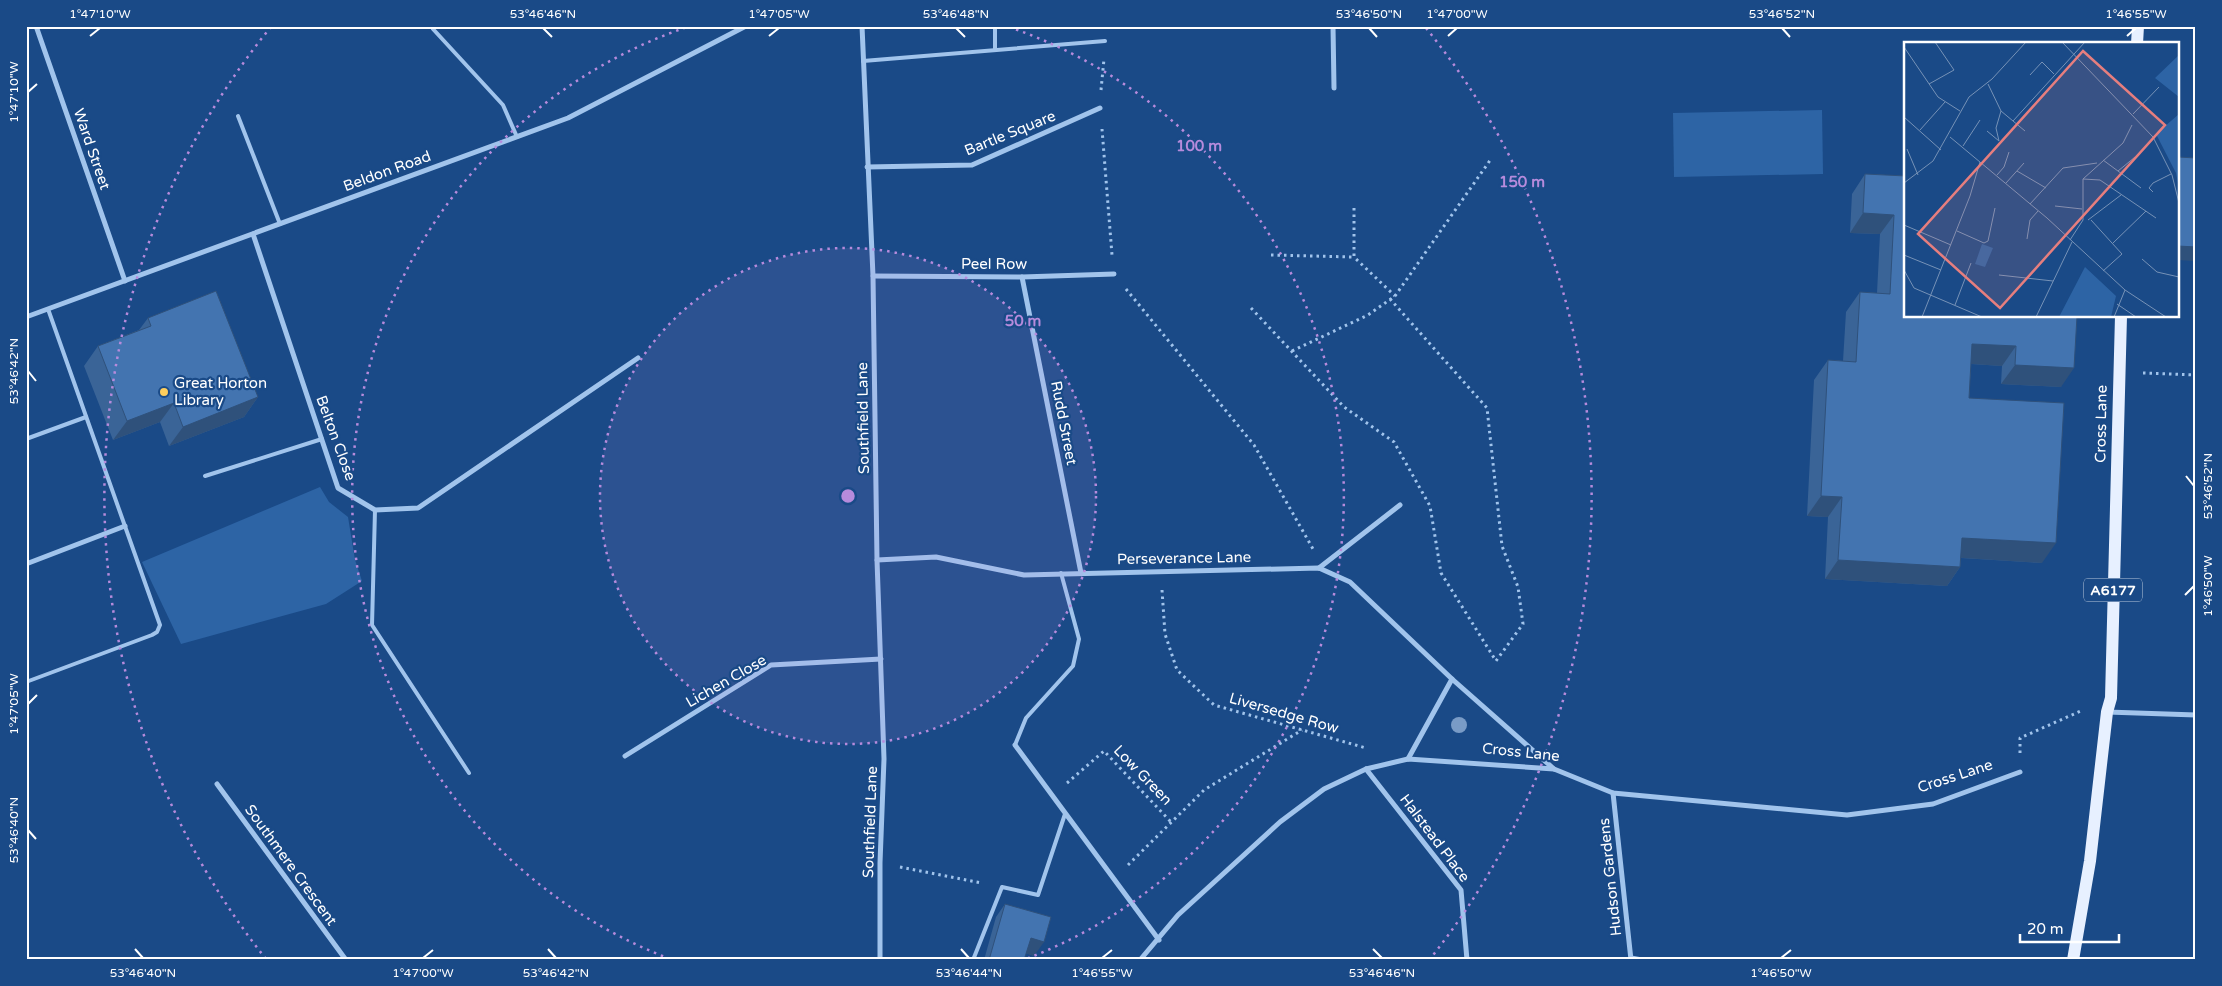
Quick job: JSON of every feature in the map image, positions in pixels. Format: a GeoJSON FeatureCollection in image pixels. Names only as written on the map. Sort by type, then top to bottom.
{"type":"FeatureCollection","features":[{"type":"Feature","properties":{"kind":"main road"},"geometry":{"type":"LineString","coordinates":[[2137,42],[2138,26]]}},
{"type":"Feature","properties":{"kind":"main road","name":"Cross Lane"},"geometry":{"type":"LineString","coordinates":[[2073,960],[2090,861],[2107,712],[2111,698],[2121,318]]}},
{"type":"Feature","properties":{"kind":"street","name":"Ward Street"},"geometry":{"type":"LineString","coordinates":[[36,26],[125,280]]}},
{"type":"Feature","properties":{"kind":"street","name":"Beldon Road"},"geometry":{"type":"LineString","coordinates":[[26,317],[568,118],[746,26]]}},
{"type":"Feature","properties":{"kind":"street","name":"Southfield Lane"},"geometry":{"type":"LineString","coordinates":[[862,26],[873,276],[877,560],[884,760],[880,863],[880,960]]}},
{"type":"Feature","properties":{"kind":"street"},"geometry":{"type":"LineString","coordinates":[[1333,26],[1334,88]]}},
{"type":"Feature","properties":{"kind":"street","name":"Bartle Square"},"geometry":{"type":"LineString","coordinates":[[867,167],[972,165],[1100,108]]}},
{"type":"Feature","properties":{"kind":"street","name":"Belton Close"},"geometry":{"type":"LineString","coordinates":[[253,234],[338,488],[375,510]]}},
{"type":"Feature","properties":{"kind":"street","name":"Peel Row"},"geometry":{"type":"LineString","coordinates":[[873,276],[1022,278],[1114,274]]}},
{"type":"Feature","properties":{"kind":"street","name":"Rudd Street"},"geometry":{"type":"LineString","coordinates":[[1022,278],[1082,573]]}},
{"type":"Feature","properties":{"kind":"street"},"geometry":{"type":"LineString","coordinates":[[375,510],[418,508],[638,358]]}},
{"type":"Feature","properties":{"kind":"street"},"geometry":{"type":"LineString","coordinates":[[1319,568],[1400,505]]}},
{"type":"Feature","properties":{"kind":"street"},"geometry":{"type":"LineString","coordinates":[[26,564],[125,526]]}},
{"type":"Feature","properties":{"kind":"street","name":"Perseverance Lane"},"geometry":{"type":"LineString","coordinates":[[877,560],[936,557],[1024,575],[1319,568],[1350,582],[1452,679],[1554,769]]}},
{"type":"Feature","properties":{"kind":"street","name":"Lichen Close"},"geometry":{"type":"LineString","coordinates":[[625,756],[771,665],[880,659]]}},
{"type":"Feature","properties":{"kind":"street"},"geometry":{"type":"LineString","coordinates":[[1408,759],[1452,679]]}},
{"type":"Feature","properties":{"kind":"street"},"geometry":{"type":"LineString","coordinates":[[2107,712],[2196,715]]}},
{"type":"Feature","properties":{"kind":"street"},"geometry":{"type":"LineString","coordinates":[[1015,745],[1159,940]]}},
{"type":"Feature","properties":{"kind":"street","name":"Cross Lane"},"geometry":{"type":"LineString","coordinates":[[1140,960],[1159,940],[1178,915],[1280,822],[1324,789],[1366,769],[1408,759],[1554,769],[1613,793],[1847,815],[1933,804],[2020,772]]}},
{"type":"Feature","properties":{"kind":"street","name":"Halstead Place"},"geometry":{"type":"LineString","coordinates":[[1366,769],[1461,890],[1467,960]]}},
{"type":"Feature","properties":{"kind":"street","name":"Southmere Crescent"},"geometry":{"type":"LineString","coordinates":[[217,784],[346,960]]}},
{"type":"Feature","properties":{"kind":"street","name":"Hudson Gardens"},"geometry":{"type":"LineString","coordinates":[[1613,793],[1631,959],[1642,960]]}},
{"type":"Feature","properties":{"kind":"lane"},"geometry":{"type":"LineString","coordinates":[[995,26],[995,50]]}},
{"type":"Feature","properties":{"kind":"lane"},"geometry":{"type":"LineString","coordinates":[[433,29],[503,106],[517,137]]}},
{"type":"Feature","properties":{"kind":"lane"},"geometry":{"type":"LineString","coordinates":[[863,61],[1105,41]]}},
{"type":"Feature","properties":{"kind":"lane"},"geometry":{"type":"LineString","coordinates":[[238,116],[280,224]]}},
{"type":"Feature","properties":{"kind":"lane"},"geometry":{"type":"LineString","coordinates":[[26,682],[152,635],[160,628],[159,619],[48,309]]}},
{"type":"Feature","properties":{"kind":"lane"},"geometry":{"type":"LineString","coordinates":[[26,439],[86,418]]}},
{"type":"Feature","properties":{"kind":"lane"},"geometry":{"type":"LineString","coordinates":[[205,476],[322,438]]}},
{"type":"Feature","properties":{"kind":"lane"},"geometry":{"type":"LineString","coordinates":[[375,510],[372,625],[469,774]]}},
{"type":"Feature","properties":{"kind":"lane"},"geometry":{"type":"LineString","coordinates":[[1015,745],[1026,718],[1073,666],[1078,640],[1062,574]]}},
{"type":"Feature","properties":{"kind":"lane"},"geometry":{"type":"LineString","coordinates":[[973,960],[1002,887],[1038,895],[1065,814]]}},
{"type":"Feature","properties":{"kind":"path"},"geometry":{"type":"LineString","coordinates":[[1105,41],[1100,108],[1114,274],[1254,445],[1310,541],[1319,568]]}},
{"type":"Feature","properties":{"kind":"path"},"geometry":{"type":"LineString","coordinates":[[1292,351],[1368,315],[1394,296],[1491,159]]}},
{"type":"Feature","properties":{"kind":"path"},"geometry":{"type":"LineString","coordinates":[[1354,208],[1354,256]]}},
{"type":"Feature","properties":{"kind":"path"},"geometry":{"type":"LineString","coordinates":[[1272,255],[1354,256],[1394,296]]}},
{"type":"Feature","properties":{"kind":"path"},"geometry":{"type":"LineString","coordinates":[[1251,308],[1344,407],[1394,442],[1430,506],[1441,573],[1496,661],[1524,624],[1518,587],[1502,546],[1487,408],[1390,299]]}},
{"type":"Feature","properties":{"kind":"path"},"geometry":{"type":"LineString","coordinates":[[2118,372],[2196,375]]}},
{"type":"Feature","properties":{"kind":"path","name":"Liversedge Row"},"geometry":{"type":"LineString","coordinates":[[1161,572],[1165,634],[1177,670],[1214,705],[1370,749]]}},
{"type":"Feature","properties":{"kind":"path"},"geometry":{"type":"LineString","coordinates":[[2020,772],[2020,738],[2111,698]]}},
{"type":"Feature","properties":{"kind":"path","name":"Low Green"},"geometry":{"type":"LineString","coordinates":[[1114,879],[1204,790],[1302,730]]}},
{"type":"Feature","properties":{"kind":"path","name":"Low Green"},"geometry":{"type":"LineString","coordinates":[[1052,796],[1104,751],[1171,822]]}},
{"type":"Feature","properties":{"kind":"path"},"geometry":{"type":"LineString","coordinates":[[880,863],[1002,887]]}},
{"type":"Feature","properties":{"kind":"shaded area"},"geometry":{"type":"Polygon","coordinates":[[[1822,110],[1823,174],[1674,177],[1673,113],[1822,110]]]}},
{"type":"Feature","properties":{"kind":"shaded area"},"geometry":{"type":"Polygon","coordinates":[[[320,487],[329,502],[348,517],[355,560],[362,581],[326,604],[181,644],[142,562],[320,487]]]}},
{"type":"Feature","properties":{"kind":"building"},"geometry":{"type":"Polygon","coordinates":[[[2180,157],[2196,158],[2196,247],[2180,246],[2180,157]]]}},
{"type":"Feature","properties":{"kind":"building"},"geometry":{"type":"Polygon","coordinates":[[[1865,174],[1904,176],[1904,318],[2077,318],[2074,368],[2015,365],[2016,346],[1972,344],[1969,398],[2064,403],[2056,543],[1962,538],[1960,567],[1838,560],[1842,497],[1821,496],[1828,360],[1856,362],[1860,292],[1890,294],[1894,215],[1863,213],[1865,174]]]}},
{"type":"Feature","properties":{"kind":"building","name":"Great Horton Library"},"geometry":{"type":"Polygon","coordinates":[[[216,291],[258,397],[183,427],[174,403],[127,421],[98,346],[151,326],[148,318],[216,291]]]}},
{"type":"Feature","properties":{"kind":"building"},"geometry":{"type":"Polygon","coordinates":[[[1005,904],[1051,917],[1044,942],[1031,938],[1024,960],[989,960],[1005,904]]]}},
{"type":"Feature","properties":{"kind":"place","name":"Great Horton Library"},"geometry":{"type":"Point","coordinates":[164,392]}}]}
